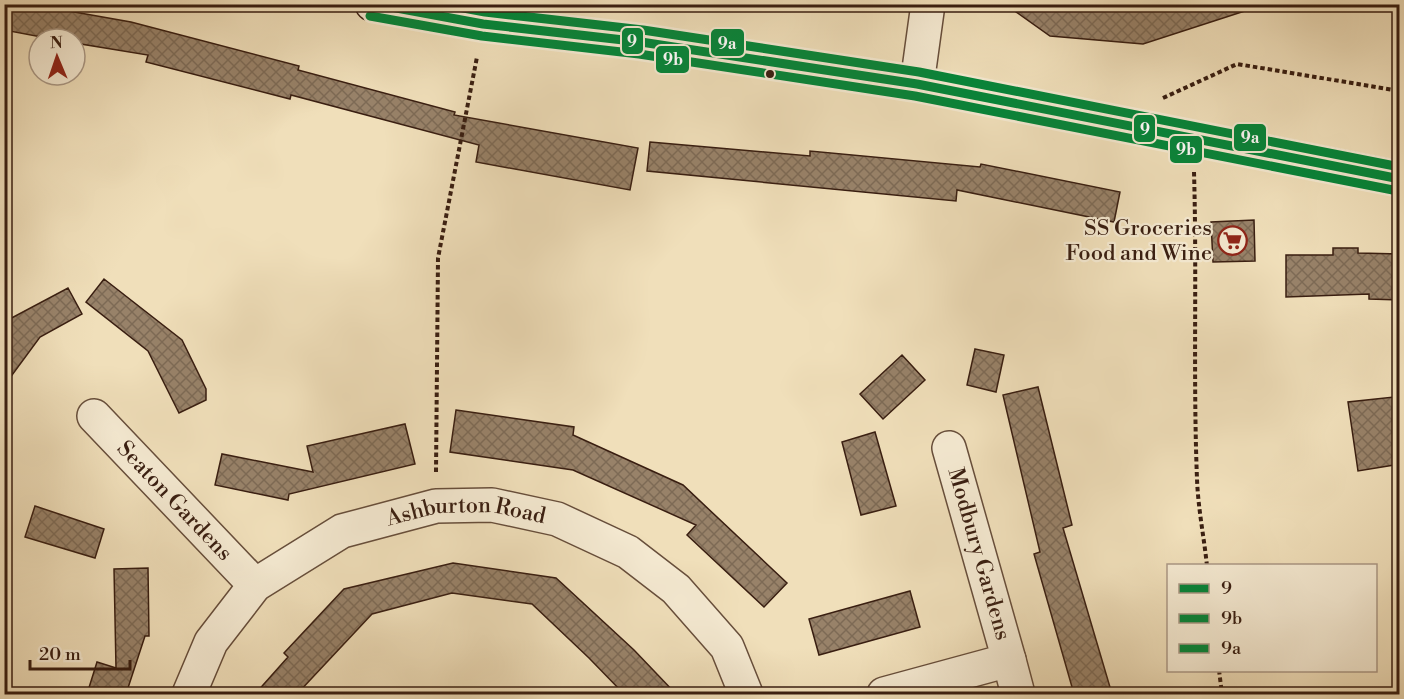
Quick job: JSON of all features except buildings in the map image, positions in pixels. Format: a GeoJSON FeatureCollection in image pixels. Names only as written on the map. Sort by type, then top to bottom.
{"type":"FeatureCollection","features":[{"type":"Feature","properties":{"kind":"street"},"geometry":{"type":"LineString","coordinates":[[372,4],[483,24],[641,42],[917,84],[1400,179]]}},
{"type":"Feature","properties":{"kind":"street"},"geometry":{"type":"LineString","coordinates":[[917,84],[928,4]]}},
{"type":"Feature","properties":{"kind":"street","name":"Seaton Gardens"},"geometry":{"type":"LineString","coordinates":[[94,416],[255,585]]}},
{"type":"Feature","properties":{"kind":"street","name":"Modbury Gardens"},"geometry":{"type":"LineString","coordinates":[[949,448],[1018,694]]}},
{"type":"Feature","properties":{"kind":"street","name":"Ashburton Road"},"geometry":{"type":"LineString","coordinates":[[189,694],[211,642],[255,585],[342,531],[436,506],[492,505],[557,519],[628,552],[676,589],[727,647],[746,694]]}},
{"type":"Feature","properties":{"kind":"street","name":"Modbury Gardens"},"geometry":{"type":"LineString","coordinates":[[884,694],[1009,660]]}},
{"type":"Feature","properties":{"kind":"path"},"geometry":{"type":"LineString","coordinates":[[436,506],[438,258],[483,24]]}},
{"type":"Feature","properties":{"kind":"path"},"geometry":{"type":"LineString","coordinates":[[1110,122],[1237,64],[1400,91]]}},
{"type":"Feature","properties":{"kind":"path"},"geometry":{"type":"LineString","coordinates":[[1193,139],[1197,482],[1208,564]]}},
{"type":"Feature","properties":{"kind":"path"},"geometry":{"type":"LineString","coordinates":[[1220,672],[1222,694]]}},
{"type":"Feature","properties":{"kind":"transit line","name":"9"},"geometry":{"type":"LineString","coordinates":[[375,4],[483,24],[641,42],[917,84],[1400,179]]}},
{"type":"Feature","properties":{"kind":"transit line","name":"9a"},"geometry":{"type":"LineString","coordinates":[[442,4],[485,12],[643,30],[919,72],[1400,167]]}},
{"type":"Feature","properties":{"kind":"transit line","name":"9b"},"geometry":{"type":"LineString","coordinates":[[370,16],[482,36],[639,54],[915,96],[1398,191]]}},
{"type":"Feature","properties":{"kind":"place","name":"SS Groceries Food and Wine"},"geometry":{"type":"Point","coordinates":[1233,241]}}]}
